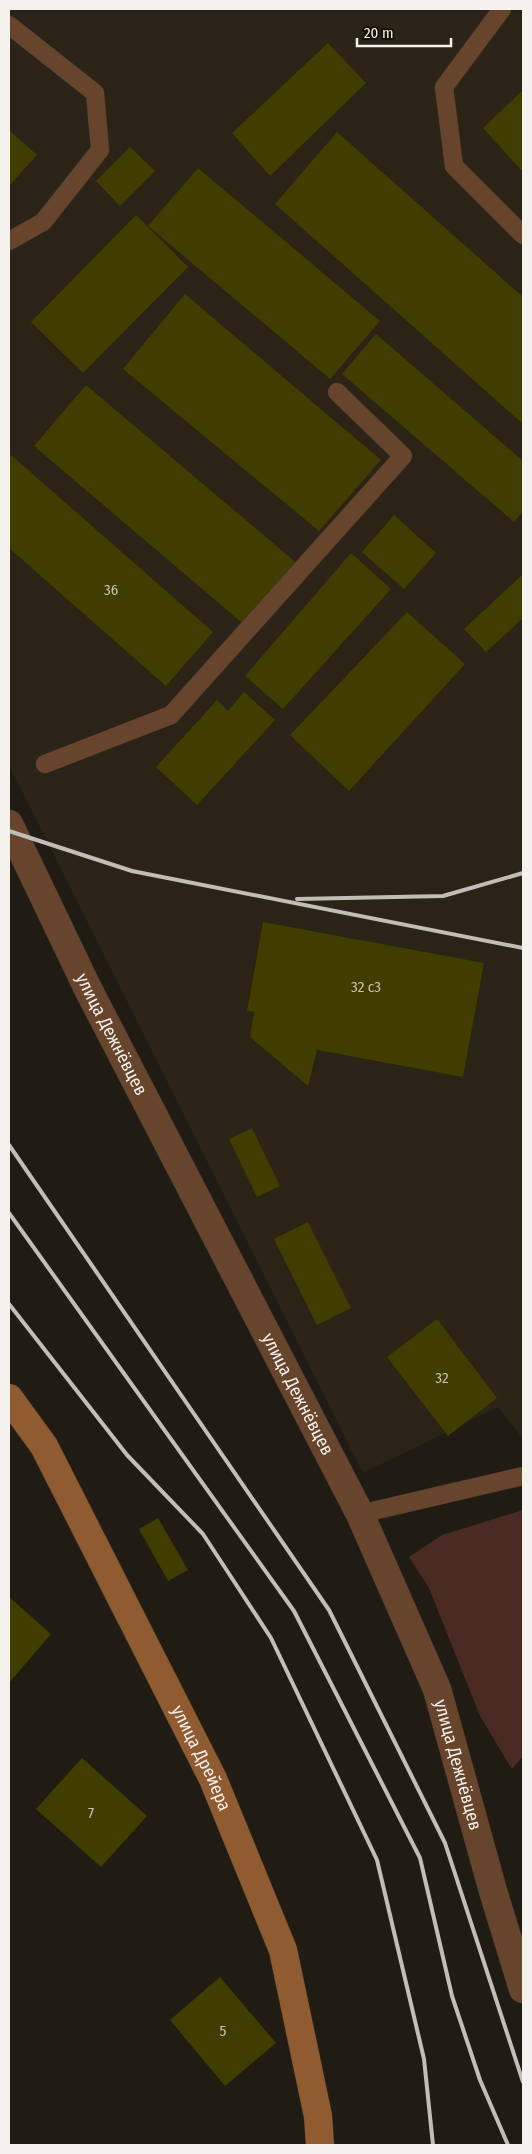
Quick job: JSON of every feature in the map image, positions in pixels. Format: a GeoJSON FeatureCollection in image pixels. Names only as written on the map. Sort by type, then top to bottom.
{"type":"FeatureCollection","features":[{"type":"Feature","properties":{"kind":"main road","name":"улица Дрейера"},"geometry":{"type":"LineString","coordinates":[[9,1398],[44,1446],[213,1779],[283,1950],[318,2116],[320,2145]]}},
{"type":"Feature","properties":{"kind":"street","name":"улица Дежнёвцев"},"geometry":{"type":"LineString","coordinates":[[9,824],[88,989],[360,1514],[437,1690],[523,1989]]}},
{"type":"Feature","properties":{"kind":"lane"},"geometry":{"type":"LineString","coordinates":[[502,9],[444,87],[454,166],[523,235]]}},
{"type":"Feature","properties":{"kind":"lane"},"geometry":{"type":"LineString","coordinates":[[9,25],[95,93],[100,150],[43,222],[9,241]]}},
{"type":"Feature","properties":{"kind":"lane"},"geometry":{"type":"LineString","coordinates":[[45,764],[171,716],[403,456],[337,392]]}},
{"type":"Feature","properties":{"kind":"lane"},"geometry":{"type":"LineString","coordinates":[[360,1514],[523,1476]]}},
{"type":"Feature","properties":{"kind":"shaded area"},"geometry":{"type":"Polygon","coordinates":[[[9,9],[523,9],[523,1439],[498,1407],[363,1473],[9,765],[9,9]]]}},
{"type":"Feature","properties":{"kind":"shaded area"},"geometry":{"type":"Polygon","coordinates":[[[523,1510],[523,1756],[512,1769],[480,1716],[429,1588],[409,1557],[442,1535],[523,1510]]]}},
{"type":"Feature","properties":{"kind":"building"},"geometry":{"type":"Polygon","coordinates":[[[328,43],[366,83],[270,176],[232,133],[328,43]]]}},
{"type":"Feature","properties":{"kind":"building"},"geometry":{"type":"Polygon","coordinates":[[[523,90],[523,169],[521,170],[483,128],[523,90]]]}},
{"type":"Feature","properties":{"kind":"building"},"geometry":{"type":"Polygon","coordinates":[[[9,130],[37,155],[9,186],[9,130]]]}},
{"type":"Feature","properties":{"kind":"building"},"geometry":{"type":"Polygon","coordinates":[[[337,132],[523,297],[523,424],[275,204],[337,132]]]}},
{"type":"Feature","properties":{"kind":"building"},"geometry":{"type":"Polygon","coordinates":[[[130,147],[155,171],[120,206],[96,181],[130,147]]]}},
{"type":"Feature","properties":{"kind":"building"},"geometry":{"type":"Polygon","coordinates":[[[198,168],[380,321],[330,379],[148,226],[198,168]]]}},
{"type":"Feature","properties":{"kind":"building"},"geometry":{"type":"Polygon","coordinates":[[[136,215],[188,267],[83,373],[31,322],[136,215]]]}},
{"type":"Feature","properties":{"kind":"building"},"geometry":{"type":"Polygon","coordinates":[[[185,294],[381,460],[319,531],[123,369],[185,294]]]}},
{"type":"Feature","properties":{"kind":"building"},"geometry":{"type":"Polygon","coordinates":[[[376,334],[523,461],[523,511],[514,522],[342,374],[376,334]]]}},
{"type":"Feature","properties":{"kind":"building"},"geometry":{"type":"Polygon","coordinates":[[[86,385],[306,571],[254,633],[34,446],[86,385]]]}},
{"type":"Feature","properties":{"kind":"building"},"geometry":{"type":"Polygon","coordinates":[[[11,455],[213,632],[166,686],[9,548],[9,458],[11,455]]]}},
{"type":"Feature","properties":{"kind":"building"},"geometry":{"type":"Polygon","coordinates":[[[394,515],[436,553],[404,589],[362,552],[394,515]]]}},
{"type":"Feature","properties":{"kind":"building"},"geometry":{"type":"Polygon","coordinates":[[[351,553],[391,589],[283,709],[245,676],[351,553]]]}},
{"type":"Feature","properties":{"kind":"building"},"geometry":{"type":"Polygon","coordinates":[[[523,574],[523,618],[486,652],[464,629],[523,574]]]}},
{"type":"Feature","properties":{"kind":"building"},"geometry":{"type":"Polygon","coordinates":[[[407,612],[465,664],[349,791],[290,735],[407,612]]]}},
{"type":"Feature","properties":{"kind":"building"},"geometry":{"type":"Polygon","coordinates":[[[244,692],[275,720],[197,805],[156,767],[217,700],[228,711],[244,692]]]}},
{"type":"Feature","properties":{"kind":"building"},"geometry":{"type":"Polygon","coordinates":[[[263,922],[484,963],[463,1077],[317,1050],[308,1086],[250,1037],[254,1012],[247,1011],[263,922]]]}},
{"type":"Feature","properties":{"kind":"building"},"geometry":{"type":"Polygon","coordinates":[[[252,1128],[280,1186],[257,1197],[229,1139],[252,1128]]]}},
{"type":"Feature","properties":{"kind":"building"},"geometry":{"type":"Polygon","coordinates":[[[308,1222],[351,1308],[317,1325],[274,1239],[308,1222]]]}},
{"type":"Feature","properties":{"kind":"building"},"geometry":{"type":"Polygon","coordinates":[[[437,1319],[497,1398],[448,1436],[387,1357],[437,1319]]]}},
{"type":"Feature","properties":{"kind":"building"},"geometry":{"type":"Polygon","coordinates":[[[158,1518],[188,1570],[168,1581],[139,1529],[158,1518]]]}},
{"type":"Feature","properties":{"kind":"building"},"geometry":{"type":"Polygon","coordinates":[[[9,1597],[51,1634],[9,1683],[9,1597]]]}},
{"type":"Feature","properties":{"kind":"building"},"geometry":{"type":"Polygon","coordinates":[[[82,1758],[147,1816],[101,1867],[36,1809],[82,1758]]]}},
{"type":"Feature","properties":{"kind":"building"},"geometry":{"type":"Polygon","coordinates":[[[220,1977],[276,2043],[225,2086],[170,2020],[220,1977]]]}},
{"type":"Feature","properties":{"kind":"railway"},"geometry":{"type":"LineString","coordinates":[[9,831],[132,871],[523,948]]}},
{"type":"Feature","properties":{"kind":"railway"},"geometry":{"type":"LineString","coordinates":[[297,899],[443,896],[523,873]]}},
{"type":"Feature","properties":{"kind":"railway"},"geometry":{"type":"LineString","coordinates":[[9,1145],[329,1610],[445,1843],[523,2082]]}},
{"type":"Feature","properties":{"kind":"railway"},"geometry":{"type":"LineString","coordinates":[[9,1213],[294,1611],[420,1858],[452,1996],[480,2080],[508,2145]]}},
{"type":"Feature","properties":{"kind":"railway"},"geometry":{"type":"LineString","coordinates":[[9,1304],[127,1455],[203,1534],[271,1638],[377,1860],[424,2059],[433,2145]]}}]}
